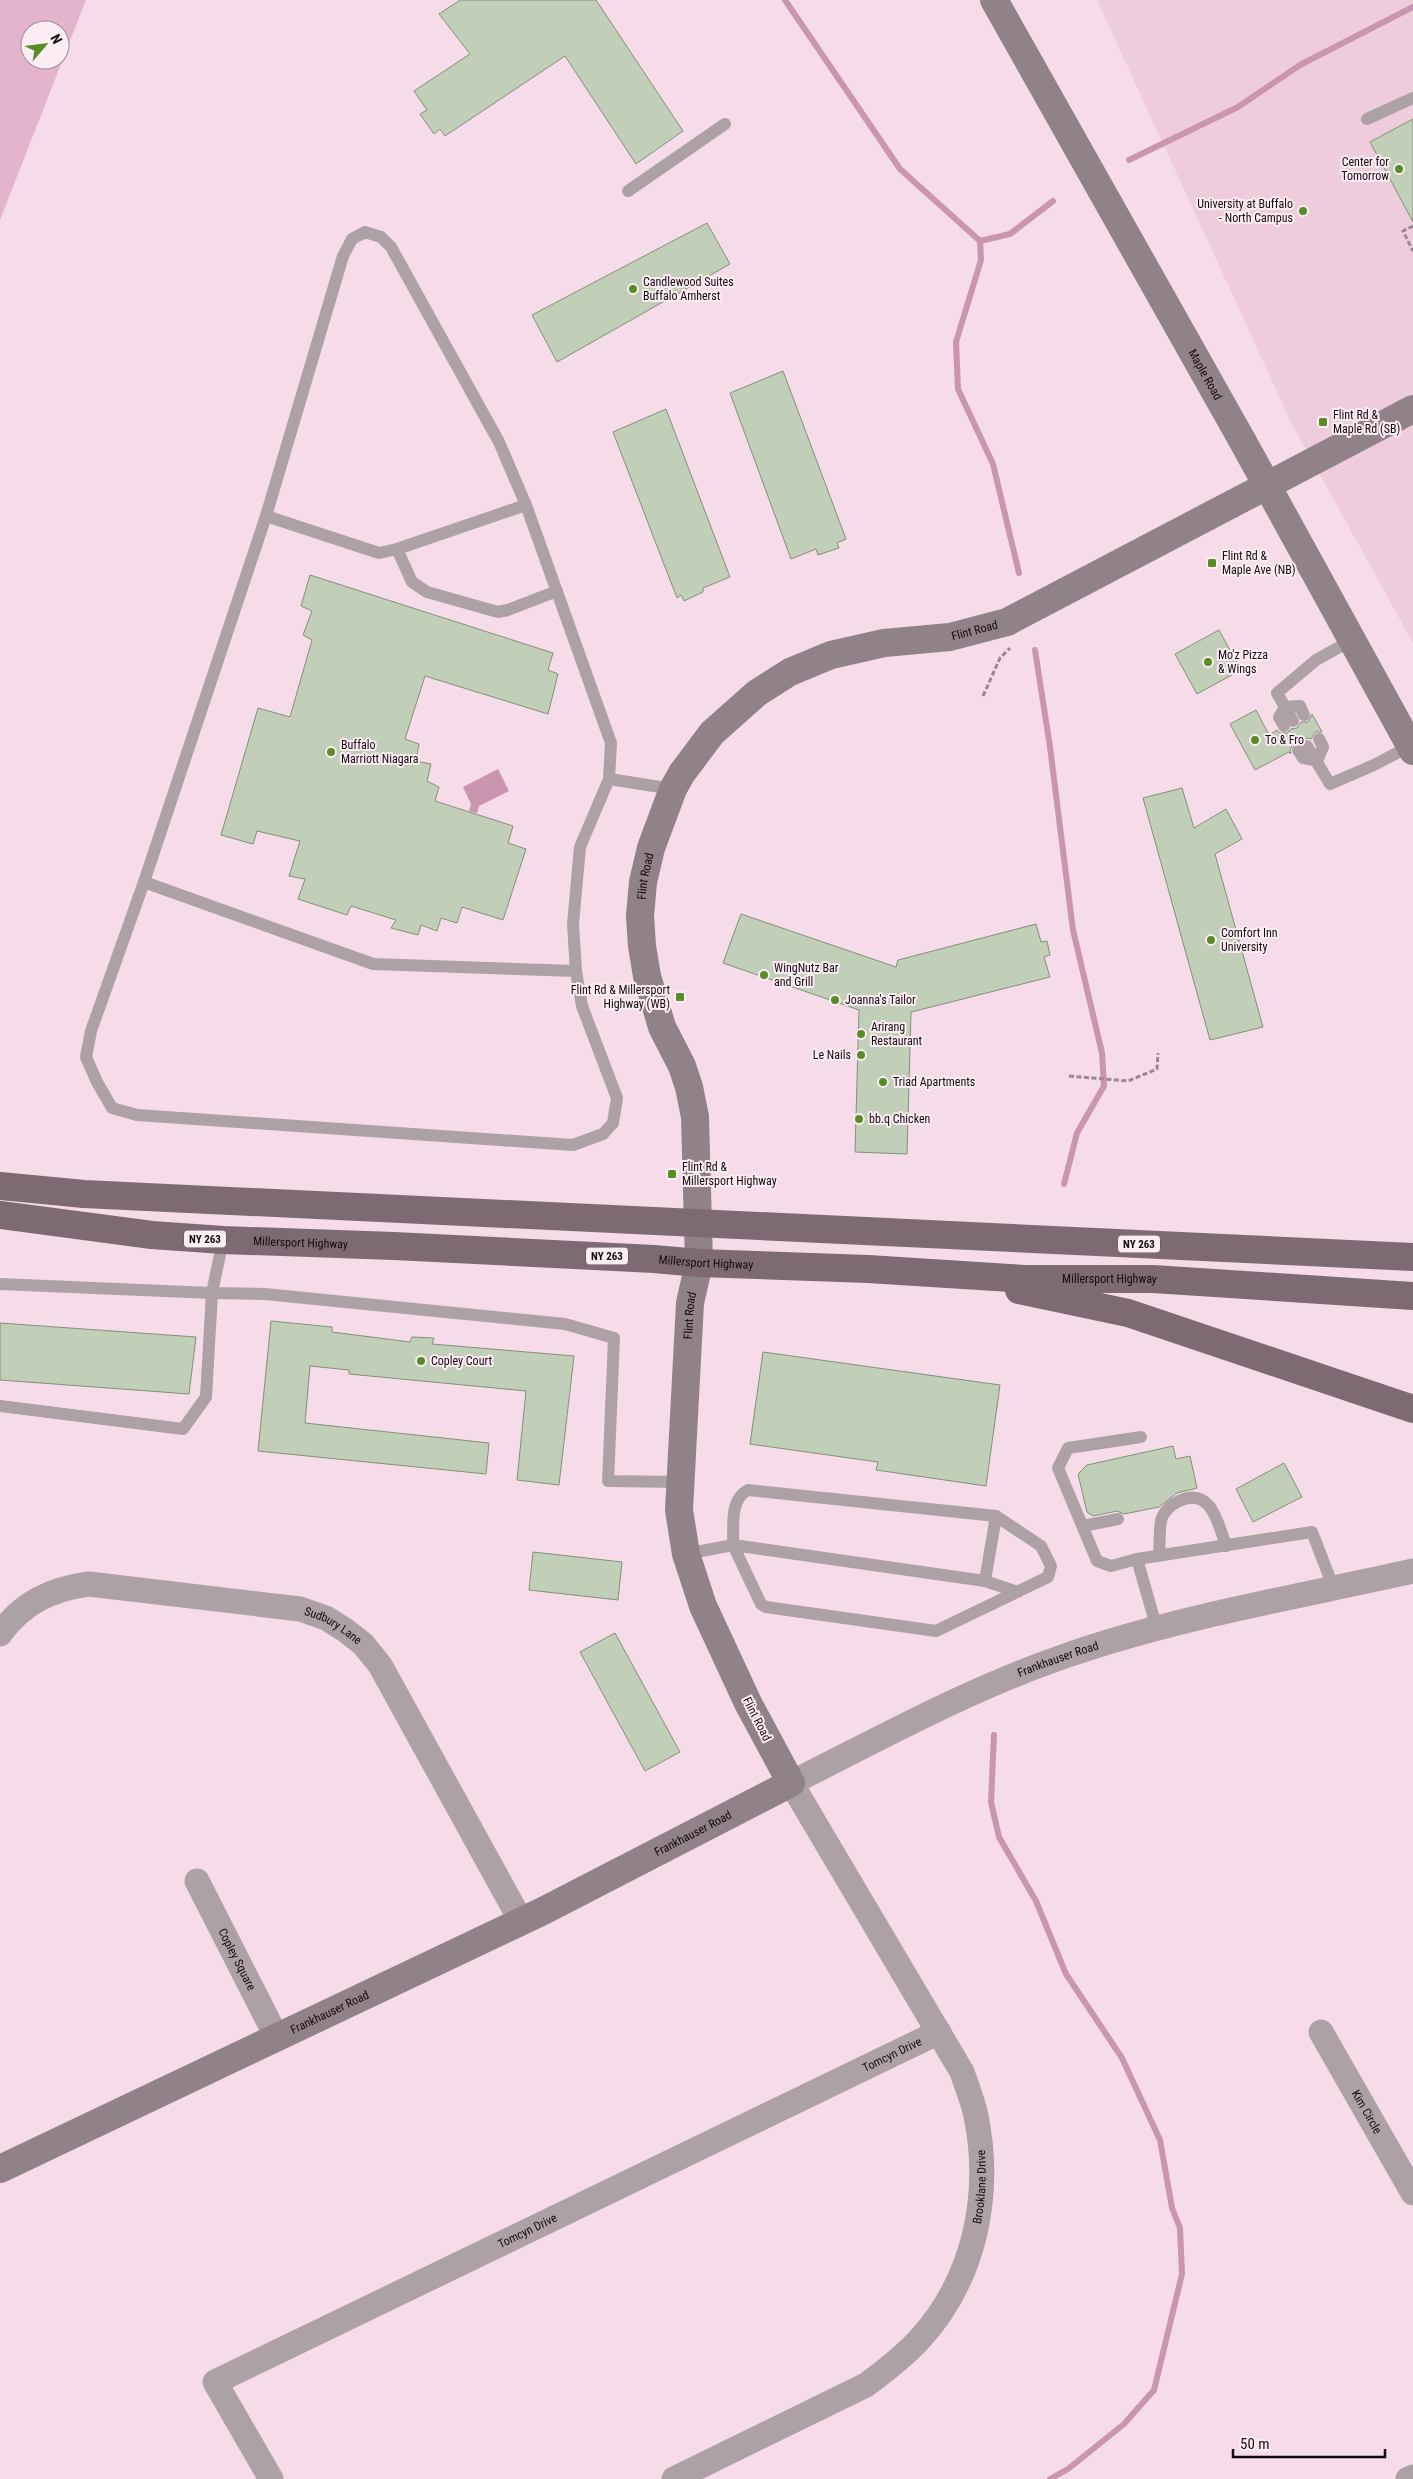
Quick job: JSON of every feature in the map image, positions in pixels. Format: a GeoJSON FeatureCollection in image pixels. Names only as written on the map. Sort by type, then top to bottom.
{"type":"FeatureCollection","features":[{"type":"Feature","properties":{"kind":"main road","name":"NY 263"},"geometry":{"type":"LineString","coordinates":[[0,1186],[84,1194],[1413,1257]]}},
{"type":"Feature","properties":{"kind":"main road","name":"Millersport Highway"},"geometry":{"type":"LineString","coordinates":[[0,1215],[152,1235],[223,1240],[394,1246],[1025,1279],[1153,1279],[1413,1296]]}},
{"type":"Feature","properties":{"kind":"main road"},"geometry":{"type":"LineString","coordinates":[[959,1275],[1128,1313],[1413,1409]]}},
{"type":"Feature","properties":{"kind":"street","name":"Maple Road"},"geometry":{"type":"LineString","coordinates":[[994,0],[1267,486],[1412,749]]}},
{"type":"Feature","properties":{"kind":"street","name":"Flint Road"},"geometry":{"type":"LineString","coordinates":[[791,1783],[720,1646],[703,1606],[686,1554],[679,1510],[682,1482],[690,1303],[699,1263],[695,1117],[682,1066],[662,1028],[650,990],[642,946],[640,916],[643,882],[651,848],[673,789],[682,772],[712,733],[758,693],[790,672],[811,662],[866,646],[950,637],[1006,622],[1413,408]]}},
{"type":"Feature","properties":{"kind":"street","name":"Frankhauser Road"},"geometry":{"type":"LineString","coordinates":[[0,2169],[521,1921],[923,1716],[1012,1676],[1066,1656],[1158,1629],[1413,1571]]}},
{"type":"Feature","properties":{"kind":"street","name":"Sudbury Lane"},"geometry":{"type":"LineString","coordinates":[[0,1634],[8,1623],[25,1607],[44,1595],[66,1587],[89,1584],[286,1607],[326,1618],[346,1630],[363,1644],[380,1665],[521,1921]]}},
{"type":"Feature","properties":{"kind":"street","name":"Brooklane Drive"},"geometry":{"type":"LineString","coordinates":[[674,2479],[866,2384],[894,2364],[919,2340],[940,2313],[958,2282],[971,2250],[979,2217],[983,2182],[982,2148],[976,2113],[962,2072],[791,1783]]}},
{"type":"Feature","properties":{"kind":"street","name":"Copley Square"},"geometry":{"type":"LineString","coordinates":[[197,1880],[276,2036]]}},
{"type":"Feature","properties":{"kind":"street","name":"Tomcyn Drive"},"geometry":{"type":"LineString","coordinates":[[271,2479],[215,2382],[939,2032]]}},
{"type":"Feature","properties":{"kind":"street","name":"Kim Circle"},"geometry":{"type":"LineString","coordinates":[[1321,2032],[1413,2193]]}},
{"type":"Feature","properties":{"kind":"street"},"geometry":{"type":"LineString","coordinates":[[1408,2479],[1413,2477]]}},
{"type":"Feature","properties":{"kind":"lane"},"geometry":{"type":"LineString","coordinates":[[1368,119],[1413,98]]}},
{"type":"Feature","properties":{"kind":"lane"},"geometry":{"type":"LineString","coordinates":[[628,191],[725,124]]}},
{"type":"Feature","properties":{"kind":"lane"},"geometry":{"type":"LineString","coordinates":[[365,232],[381,237],[391,247],[499,442],[526,505],[611,743],[609,779],[580,847],[573,924],[576,971],[587,1024],[617,1098],[613,1123],[603,1134],[573,1145],[137,1116],[112,1108],[97,1082],[86,1056],[91,1031],[144,882],[266,516],[343,256],[352,239],[365,232]]}},
{"type":"Feature","properties":{"kind":"lane"},"geometry":{"type":"LineString","coordinates":[[266,516],[379,553],[397,549],[526,505]]}},
{"type":"Feature","properties":{"kind":"lane"},"geometry":{"type":"LineString","coordinates":[[397,549],[412,582],[427,592],[498,612],[557,591]]}},
{"type":"Feature","properties":{"kind":"lane"},"geometry":{"type":"LineString","coordinates":[[1285,707],[1277,693],[1316,660],[1352,640]]}},
{"type":"Feature","properties":{"kind":"lane"},"geometry":{"type":"LineString","coordinates":[[1285,707],[1300,706],[1304,715]]}},
{"type":"Feature","properties":{"kind":"lane"},"geometry":{"type":"LineString","coordinates":[[1285,707],[1280,717],[1289,724]]}},
{"type":"Feature","properties":{"kind":"lane"},"geometry":{"type":"LineString","coordinates":[[1317,761],[1323,747],[1319,739]]}},
{"type":"Feature","properties":{"kind":"lane"},"geometry":{"type":"LineString","coordinates":[[1302,748],[1303,758],[1317,761],[1330,784],[1412,749]]}},
{"type":"Feature","properties":{"kind":"lane"},"geometry":{"type":"LineString","coordinates":[[609,779],[673,789]]}},
{"type":"Feature","properties":{"kind":"lane"},"geometry":{"type":"LineString","coordinates":[[144,882],[373,964],[576,971]]}},
{"type":"Feature","properties":{"kind":"lane"},"geometry":{"type":"LineString","coordinates":[[0,1406],[183,1428],[206,1397],[212,1293],[223,1240]]}},
{"type":"Feature","properties":{"kind":"lane"},"geometry":{"type":"LineString","coordinates":[[0,1284],[265,1294],[565,1324],[614,1338],[608,1481],[682,1482]]}},
{"type":"Feature","properties":{"kind":"lane"},"geometry":{"type":"LineString","coordinates":[[1142,1437],[1068,1448],[1058,1468],[1097,1561],[1110,1566],[1138,1559],[1312,1532],[1334,1589]]}},
{"type":"Feature","properties":{"kind":"lane"},"geometry":{"type":"LineString","coordinates":[[748,1490],[996,1516],[1041,1546],[1051,1566],[1048,1577],[936,1631],[761,1604],[733,1545],[735,1505],[742,1493],[748,1490]]}},
{"type":"Feature","properties":{"kind":"lane"},"geometry":{"type":"LineString","coordinates":[[1159,1556],[1162,1519],[1169,1507],[1180,1500],[1195,1497],[1206,1502],[1215,1512],[1226,1546]]}},
{"type":"Feature","properties":{"kind":"lane"},"geometry":{"type":"LineString","coordinates":[[985,1581],[996,1516]]}},
{"type":"Feature","properties":{"kind":"lane"},"geometry":{"type":"LineString","coordinates":[[1083,1526],[1118,1519]]}},
{"type":"Feature","properties":{"kind":"lane"},"geometry":{"type":"LineString","coordinates":[[686,1554],[733,1545],[985,1581],[1018,1592]]}},
{"type":"Feature","properties":{"kind":"lane"},"geometry":{"type":"LineString","coordinates":[[1138,1559],[1158,1629]]}},
{"type":"Feature","properties":{"kind":"path"},"geometry":{"type":"LineString","coordinates":[[1413,226],[1403,231],[1413,251]]}},
{"type":"Feature","properties":{"kind":"path"},"geometry":{"type":"LineString","coordinates":[[983,696],[1000,658],[1010,648]]}},
{"type":"Feature","properties":{"kind":"path"},"geometry":{"type":"LineString","coordinates":[[1069,1076],[1128,1080],[1157,1069],[1158,1053]]}},
{"type":"Feature","properties":{"kind":"shaded area"},"geometry":{"type":"Polygon","coordinates":[[[0,0],[86,0],[70,41],[70,20],[20,20],[20,70],[59,70],[0,220],[0,0]]]}},
{"type":"Feature","properties":{"kind":"shaded area","name":"University at Buffalo - North Campus"},"geometry":{"type":"Polygon","coordinates":[[[1097,0],[1413,0],[1413,643],[1291,422],[1097,0]]]}},
{"type":"Feature","properties":{"kind":"shaded area"},"geometry":{"type":"Polygon","coordinates":[[[498,769],[509,791],[479,806],[477,813],[469,811],[471,804],[463,787],[498,769]]]}},
{"type":"Feature","properties":{"kind":"building"},"geometry":{"type":"Polygon","coordinates":[[[460,0],[596,0],[683,131],[636,164],[565,56],[445,136],[440,129],[434,134],[420,114],[427,110],[414,91],[470,54],[439,14],[460,0]]]}},
{"type":"Feature","properties":{"kind":"building","name":"Center for Tomorrow"},"geometry":{"type":"Polygon","coordinates":[[[1413,119],[1413,222],[1370,142],[1413,119]]]}},
{"type":"Feature","properties":{"kind":"building","name":"Candlewood Suites Buffalo Amherst"},"geometry":{"type":"Polygon","coordinates":[[[707,223],[730,264],[557,362],[532,315],[707,223]]]}},
{"type":"Feature","properties":{"kind":"building"},"geometry":{"type":"Polygon","coordinates":[[[783,371],[846,539],[837,543],[839,548],[818,555],[816,549],[791,559],[730,393],[783,371]]]}},
{"type":"Feature","properties":{"kind":"building"},"geometry":{"type":"Polygon","coordinates":[[[666,409],[730,577],[703,588],[703,592],[684,601],[681,595],[677,598],[613,432],[666,409]]]}},
{"type":"Feature","properties":{"kind":"building","name":"Buffalo Marriott Niagara"},"geometry":{"type":"Polygon","coordinates":[[[310,575],[553,653],[548,670],[558,674],[548,714],[425,676],[405,739],[419,744],[416,761],[431,764],[427,781],[439,787],[435,801],[513,826],[508,843],[526,849],[503,920],[462,907],[457,923],[441,918],[437,931],[421,925],[418,935],[391,928],[396,920],[351,906],[347,915],[298,899],[305,879],[289,876],[300,841],[257,831],[253,844],[221,835],[258,708],[290,717],[312,640],[303,635],[312,611],[301,606],[310,575]]]}},
{"type":"Feature","properties":{"kind":"building","name":"Mo'z Pizza & Wings"},"geometry":{"type":"Polygon","coordinates":[[[1219,630],[1241,670],[1197,694],[1175,654],[1219,630]]]}},
{"type":"Feature","properties":{"kind":"building","name":"To & Fro"},"geometry":{"type":"Polygon","coordinates":[[[1256,710],[1269,735],[1277,730],[1280,733],[1287,733],[1291,729],[1297,728],[1301,722],[1308,722],[1312,714],[1322,732],[1315,732],[1311,739],[1306,738],[1293,743],[1290,750],[1291,754],[1289,752],[1255,770],[1230,724],[1256,710]]]}},
{"type":"Feature","properties":{"kind":"building","name":"Comfort Inn University"},"geometry":{"type":"Polygon","coordinates":[[[1182,788],[1194,828],[1226,809],[1242,839],[1215,854],[1263,1027],[1210,1040],[1143,798],[1182,788]]]}},
{"type":"Feature","properties":{"kind":"building","name":"Triad Apartments"},"geometry":{"type":"Polygon","coordinates":[[[741,914],[896,967],[898,960],[1036,924],[1041,942],[1047,941],[1050,955],[1044,957],[1050,977],[911,1012],[907,1154],[855,1152],[859,1010],[723,963],[741,914]]]}},
{"type":"Feature","properties":{"kind":"building"},"geometry":{"type":"Polygon","coordinates":[[[271,1321],[332,1327],[332,1332],[410,1342],[412,1337],[434,1338],[432,1344],[574,1356],[559,1485],[517,1480],[526,1391],[349,1374],[349,1370],[310,1366],[305,1423],[489,1443],[486,1474],[258,1451],[271,1321]]]}},
{"type":"Feature","properties":{"kind":"building"},"geometry":{"type":"Polygon","coordinates":[[[0,1323],[196,1337],[189,1394],[0,1380],[0,1323]]]}},
{"type":"Feature","properties":{"kind":"building"},"geometry":{"type":"Polygon","coordinates":[[[763,1352],[1000,1385],[986,1486],[876,1470],[878,1462],[750,1444],[763,1352]]]}},
{"type":"Feature","properties":{"kind":"building"},"geometry":{"type":"Polygon","coordinates":[[[1173,1446],[1176,1459],[1190,1456],[1197,1488],[1177,1493],[1159,1507],[1124,1514],[1117,1511],[1093,1516],[1087,1512],[1078,1474],[1087,1465],[1173,1446]]]}},
{"type":"Feature","properties":{"kind":"building"},"geometry":{"type":"Polygon","coordinates":[[[1284,1463],[1302,1497],[1253,1522],[1236,1489],[1284,1463]]]}},
{"type":"Feature","properties":{"kind":"building"},"geometry":{"type":"Polygon","coordinates":[[[533,1552],[622,1562],[618,1600],[529,1590],[533,1552]]]}},
{"type":"Feature","properties":{"kind":"building"},"geometry":{"type":"Polygon","coordinates":[[[615,1633],[680,1752],[645,1771],[580,1652],[615,1633]]]}},
{"type":"Feature","properties":{"kind":"waterway"},"geometry":{"type":"LineString","coordinates":[[785,0],[900,169],[980,241],[1010,234],[1053,201]]}},
{"type":"Feature","properties":{"kind":"waterway"},"geometry":{"type":"LineString","coordinates":[[1129,160],[1238,107],[1300,65],[1413,7]]}},
{"type":"Feature","properties":{"kind":"waterway"},"geometry":{"type":"LineString","coordinates":[[980,241],[981,260],[956,342],[958,389],[993,464],[1019,573]]}},
{"type":"Feature","properties":{"kind":"waterway"},"geometry":{"type":"LineString","coordinates":[[1035,650],[1050,747],[1073,930],[1102,1053],[1104,1086],[1077,1133],[1064,1184]]}},
{"type":"Feature","properties":{"kind":"waterway"},"geometry":{"type":"LineString","coordinates":[[994,1735],[991,1802],[999,1837],[1036,1901],[1066,1974],[1122,2058],[1160,2140],[1172,2208],[1180,2228],[1182,2274],[1154,2390],[1124,2424],[1068,2469],[1050,2479]]}},
{"type":"Feature","properties":{"kind":"place","name":"Center for Tomorrow"},"geometry":{"type":"Point","coordinates":[1399,169]}},
{"type":"Feature","properties":{"kind":"place","name":"University at Buffalo - North Campus"},"geometry":{"type":"Point","coordinates":[1303,211]}},
{"type":"Feature","properties":{"kind":"place","name":"Candlewood Suites Buffalo Amherst"},"geometry":{"type":"Point","coordinates":[633,289]}},
{"type":"Feature","properties":{"kind":"place","name":"Flint Rd & Maple Rd (SB)"},"geometry":{"type":"Point","coordinates":[1323,422]}},
{"type":"Feature","properties":{"kind":"place","name":"Flint Rd & Maple Ave (NB)"},"geometry":{"type":"Point","coordinates":[1212,563]}},
{"type":"Feature","properties":{"kind":"place","name":"Mo'z Pizza & Wings"},"geometry":{"type":"Point","coordinates":[1208,662]}},
{"type":"Feature","properties":{"kind":"place","name":"To & Fro"},"geometry":{"type":"Point","coordinates":[1255,740]}},
{"type":"Feature","properties":{"kind":"place","name":"Buffalo Marriott Niagara"},"geometry":{"type":"Point","coordinates":[331,752]}},
{"type":"Feature","properties":{"kind":"place","name":"Comfort Inn University"},"geometry":{"type":"Point","coordinates":[1211,940]}},
{"type":"Feature","properties":{"kind":"place","name":"WingNutz Bar and Grill"},"geometry":{"type":"Point","coordinates":[764,975]}},
{"type":"Feature","properties":{"kind":"place","name":"Flint Rd & Millersport Highway (WB)"},"geometry":{"type":"Point","coordinates":[680,997]}},
{"type":"Feature","properties":{"kind":"place","name":"Joanna's Tailor"},"geometry":{"type":"Point","coordinates":[835,1000]}},
{"type":"Feature","properties":{"kind":"place","name":"Arirang Restaurant"},"geometry":{"type":"Point","coordinates":[861,1034]}},
{"type":"Feature","properties":{"kind":"place","name":"Le Nails"},"geometry":{"type":"Point","coordinates":[861,1055]}},
{"type":"Feature","properties":{"kind":"place","name":"Triad Apartments"},"geometry":{"type":"Point","coordinates":[883,1082]}},
{"type":"Feature","properties":{"kind":"place","name":"bb.q Chicken"},"geometry":{"type":"Point","coordinates":[859,1119]}},
{"type":"Feature","properties":{"kind":"place","name":"Flint Rd & Millersport Highway"},"geometry":{"type":"Point","coordinates":[672,1174]}},
{"type":"Feature","properties":{"kind":"place","name":"Copley Court"},"geometry":{"type":"Point","coordinates":[421,1361]}}]}
